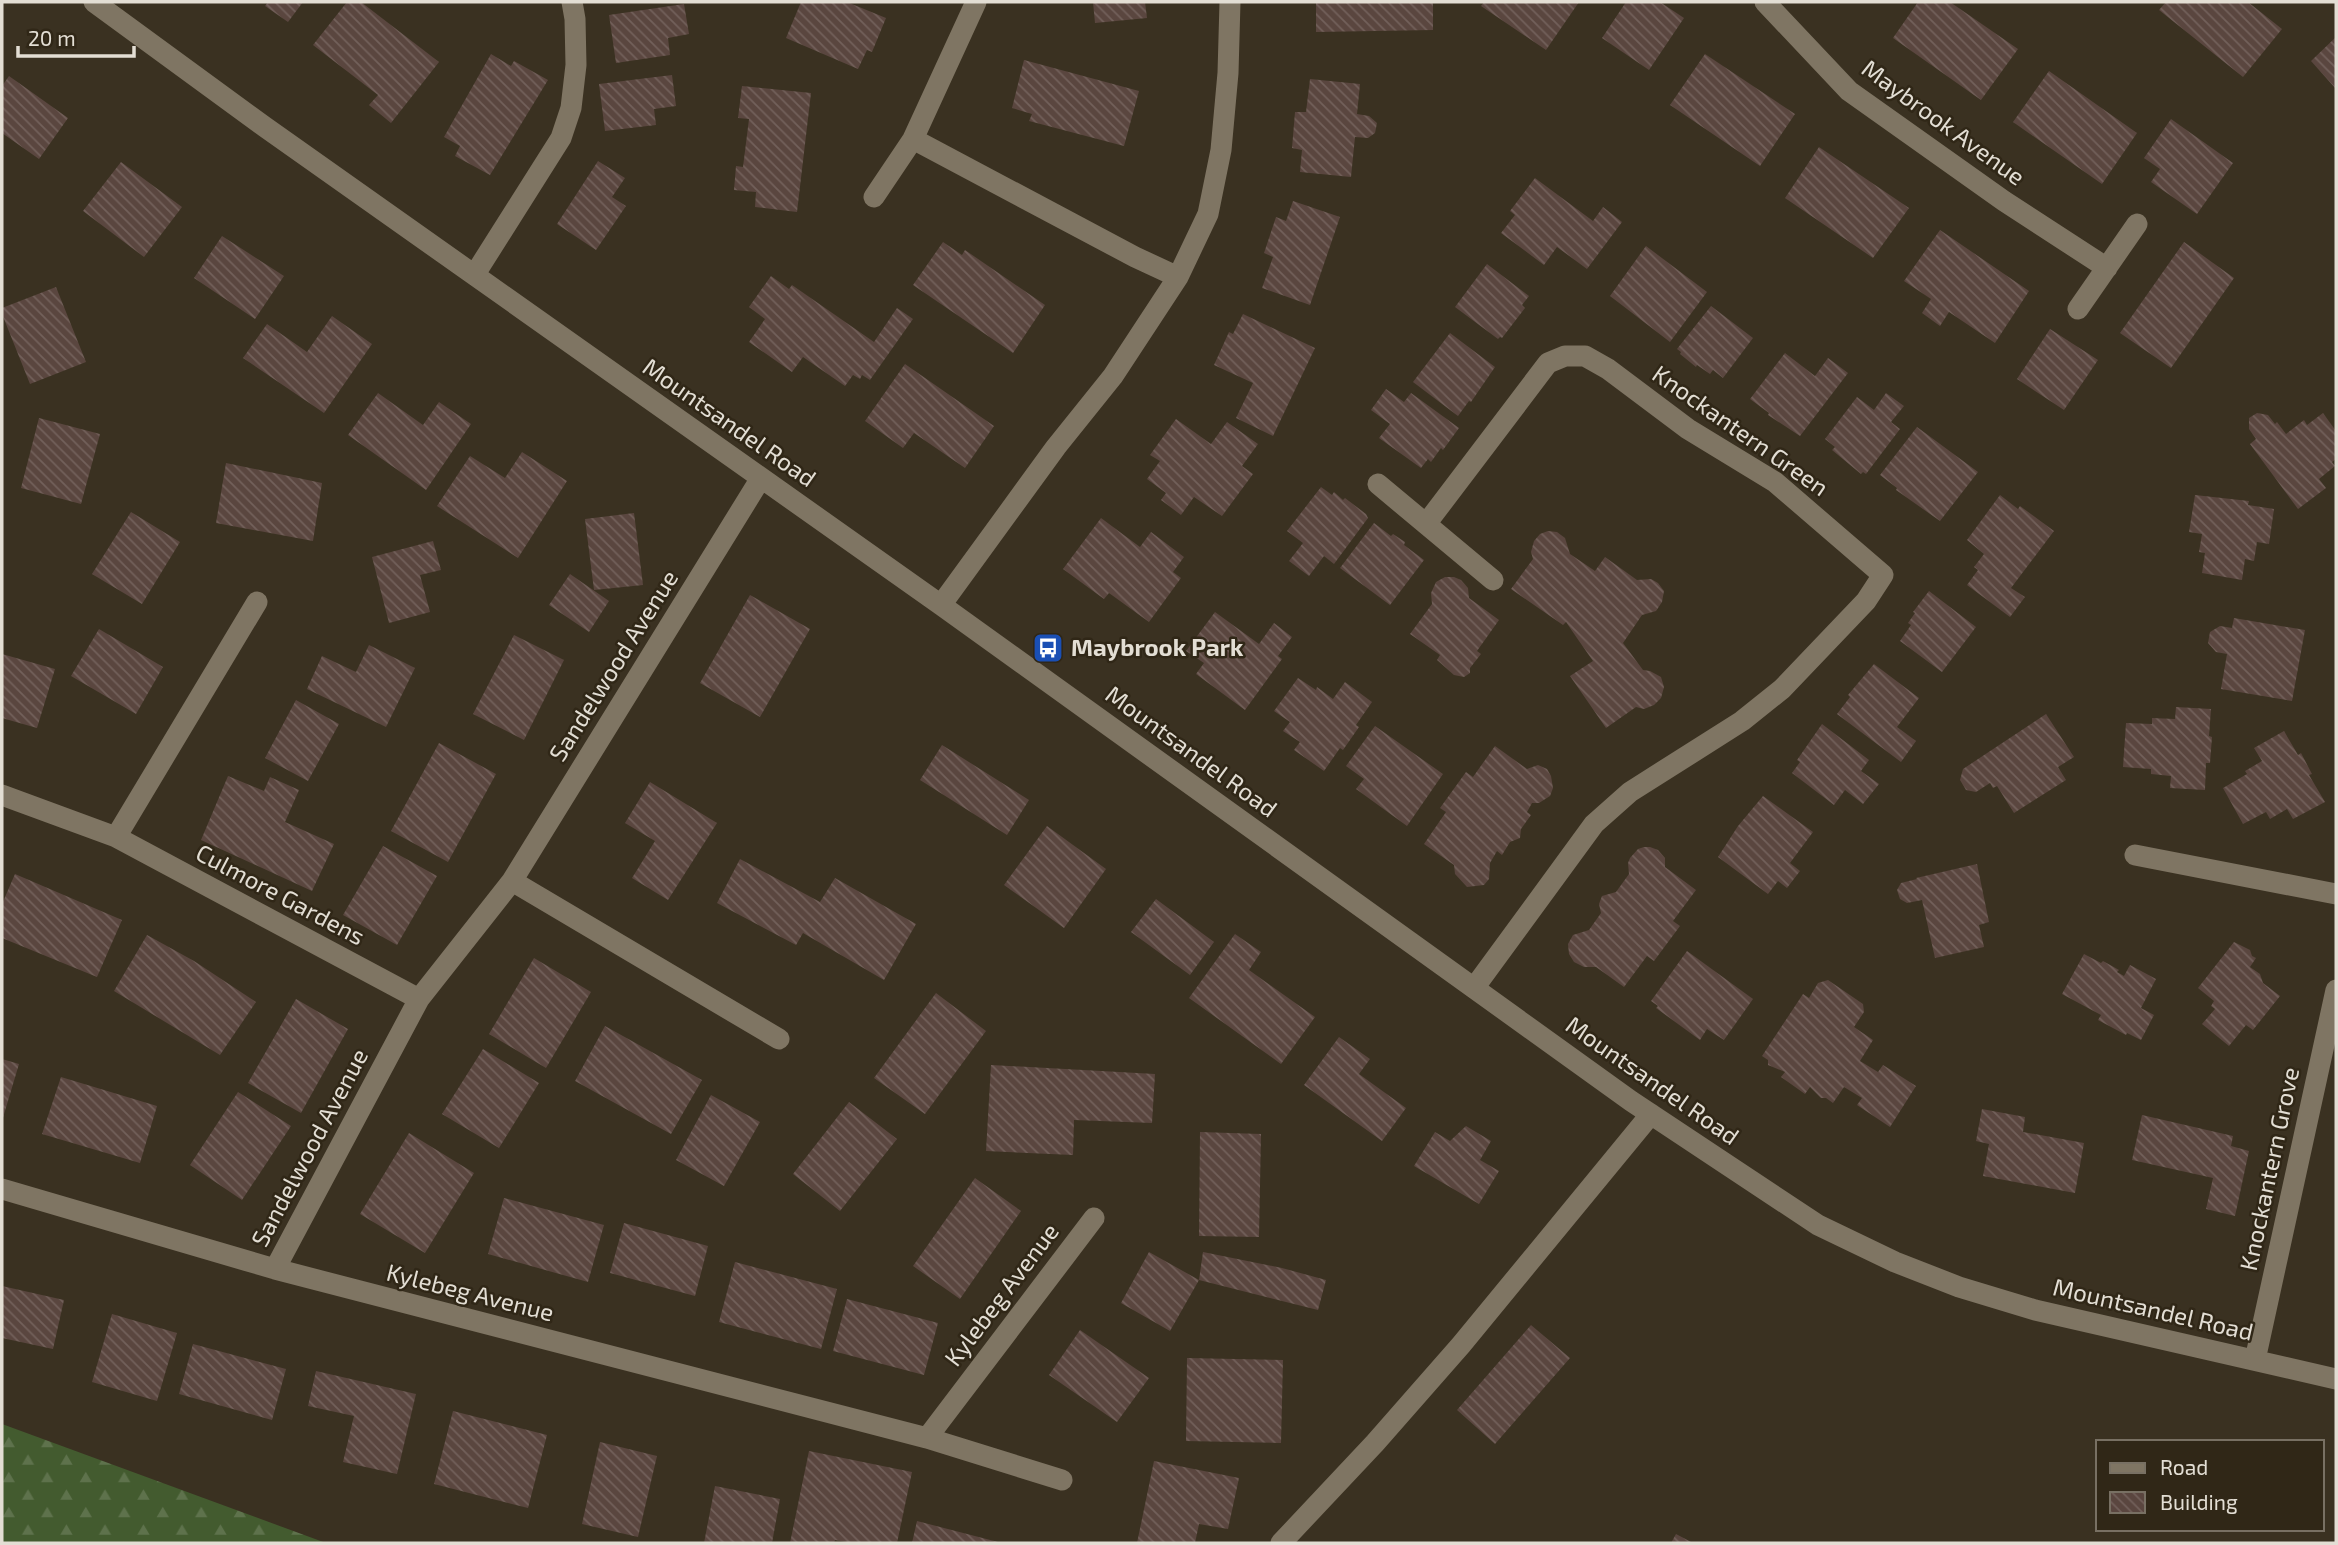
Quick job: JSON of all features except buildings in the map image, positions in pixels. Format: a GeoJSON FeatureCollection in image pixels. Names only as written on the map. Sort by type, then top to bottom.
{"type":"FeatureCollection","features":[{"type":"Feature","properties":{"kind":"street","name":"Mountsandel Road"},"geometry":{"type":"LineString","coordinates":[[94,2],[265,127],[1651,1114],[1818,1225],[1895,1262],[1959,1287],[2035,1310],[2336,1379]]}},
{"type":"Feature","properties":{"kind":"street"},"geometry":{"type":"LineString","coordinates":[[475,274],[561,138],[570,108],[576,65],[572,2]]}},
{"type":"Feature","properties":{"kind":"street"},"geometry":{"type":"LineString","coordinates":[[874,197],[913,139],[976,2]]}},
{"type":"Feature","properties":{"kind":"street"},"geometry":{"type":"LineString","coordinates":[[941,606],[1056,447],[1113,376],[1178,277],[1208,214],[1221,150],[1230,2]]}},
{"type":"Feature","properties":{"kind":"street","name":"Maybrook Avenue"},"geometry":{"type":"LineString","coordinates":[[1765,2],[1849,91],[2004,201],[2106,268]]}},
{"type":"Feature","properties":{"kind":"street"},"geometry":{"type":"LineString","coordinates":[[913,139],[1135,257],[1178,277]]}},
{"type":"Feature","properties":{"kind":"street"},"geometry":{"type":"LineString","coordinates":[[2078,309],[2137,225]]}},
{"type":"Feature","properties":{"kind":"street","name":"Knockantern Green"},"geometry":{"type":"LineString","coordinates":[[1426,524],[1548,363],[1565,356],[1585,356],[1608,369],[1689,429],[1776,482],[1883,575],[1866,601],[1782,689],[1742,721],[1630,792],[1594,824],[1474,988]]}},
{"type":"Feature","properties":{"kind":"street","name":"Sandelwood Avenue"},"geometry":{"type":"LineString","coordinates":[[275,1269],[419,999],[512,881],[761,478]]}},
{"type":"Feature","properties":{"kind":"street"},"geometry":{"type":"LineString","coordinates":[[1378,484],[1493,580]]}},
{"type":"Feature","properties":{"kind":"street"},"geometry":{"type":"LineString","coordinates":[[116,837],[257,602]]}},
{"type":"Feature","properties":{"kind":"street","name":"Culmore Gardens"},"geometry":{"type":"LineString","coordinates":[[2,795],[116,837],[419,999]]}},
{"type":"Feature","properties":{"kind":"street"},"geometry":{"type":"LineString","coordinates":[[2135,855],[2336,894]]}},
{"type":"Feature","properties":{"kind":"street"},"geometry":{"type":"LineString","coordinates":[[512,881],[779,1039]]}},
{"type":"Feature","properties":{"kind":"street","name":"Knockantern Grove"},"geometry":{"type":"LineString","coordinates":[[2255,1360],[2336,990]]}},
{"type":"Feature","properties":{"kind":"street"},"geometry":{"type":"LineString","coordinates":[[1281,1543],[1375,1443],[1470,1335],[1651,1114]]}},
{"type":"Feature","properties":{"kind":"street","name":"Kylebeg Avenue"},"geometry":{"type":"LineString","coordinates":[[2,1189],[275,1269],[927,1438],[1062,1480]]}},
{"type":"Feature","properties":{"kind":"street","name":"Kylebeg Avenue"},"geometry":{"type":"LineString","coordinates":[[927,1438],[1094,1218]]}},
{"type":"Feature","properties":{"kind":"green space"},"geometry":{"type":"Polygon","coordinates":[[[2,1424],[326,1543],[2,1543],[2,1424]]]}},
{"type":"Feature","properties":{"kind":"place","name":"Maybrook Park"},"geometry":{"type":"Point","coordinates":[1048,648]}}]}
